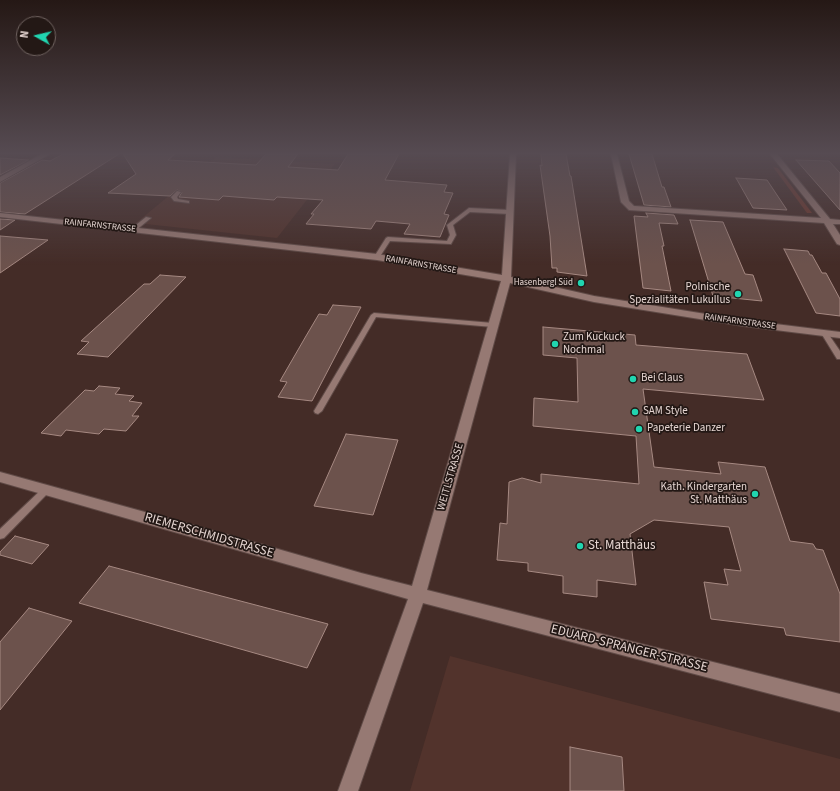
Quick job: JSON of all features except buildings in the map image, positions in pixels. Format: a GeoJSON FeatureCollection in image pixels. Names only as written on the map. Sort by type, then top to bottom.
{"type":"FeatureCollection","features":[{"type":"Feature","properties":{"kind":"street","name":"WEITLSTRASSE"},"geometry":{"type":"LineString","coordinates":[[348,791],[418,594],[494,325],[506,279],[511,191]]}},
{"type":"Feature","properties":{"kind":"street"},"geometry":{"type":"LineString","coordinates":[[622,191],[625,202],[632,208],[840,222]]}},
{"type":"Feature","properties":{"kind":"street"},"geometry":{"type":"LineString","coordinates":[[803,191],[827,221],[840,242]]}},
{"type":"Feature","properties":{"kind":"street","name":"RAINFARNSTRASSE"},"geometry":{"type":"LineString","coordinates":[[0,215],[377,257],[506,279],[594,299],[743,323],[840,335]]}},
{"type":"Feature","properties":{"kind":"street","name":"RIEMERSCHMIDSTRASSE"},"geometry":{"type":"LineString","coordinates":[[0,477],[257,549],[361,580],[418,594]]}},
{"type":"Feature","properties":{"kind":"street","name":"EDUARD-SPRANGER-STRASSE"},"geometry":{"type":"LineString","coordinates":[[418,594],[840,703]]}},
{"type":"Feature","properties":{"kind":"lane"},"geometry":{"type":"LineString","coordinates":[[179,192],[174,197],[176,200],[187,202]]}},
{"type":"Feature","properties":{"kind":"lane"},"geometry":{"type":"LineString","coordinates":[[377,257],[388,238],[449,243],[453,235],[450,225],[469,210],[510,212]]}},
{"type":"Feature","properties":{"kind":"lane"},"geometry":{"type":"LineString","coordinates":[[134,230],[148,218]]}},
{"type":"Feature","properties":{"kind":"lane"},"geometry":{"type":"LineString","coordinates":[[318,411],[374,315],[494,325]]}},
{"type":"Feature","properties":{"kind":"lane"},"geometry":{"type":"LineString","coordinates":[[825,333],[840,358]]}},
{"type":"Feature","properties":{"kind":"lane"},"geometry":{"type":"LineString","coordinates":[[0,535],[46,490]]}},
{"type":"Feature","properties":{"kind":"shaded area"},"geometry":{"type":"Polygon","coordinates":[[[175,191],[314,191],[277,238],[136,223],[175,191]]]}},
{"type":"Feature","properties":{"kind":"shaded area"},"geometry":{"type":"Polygon","coordinates":[[[791,191],[795,191],[812,213],[807,213],[791,191]]]}},
{"type":"Feature","properties":{"kind":"shaded area"},"geometry":{"type":"Polygon","coordinates":[[[450,656],[840,759],[840,791],[410,791],[450,656]]]}},
{"type":"Feature","properties":{"kind":"place","name":"Hasenbergl Süd"},"geometry":{"type":"Point","coordinates":[581,283]}},
{"type":"Feature","properties":{"kind":"place","name":"Polnische Spezialitäten Lukullus"},"geometry":{"type":"Point","coordinates":[738,294]}},
{"type":"Feature","properties":{"kind":"place","name":"Zum Kuckuck Nochmal"},"geometry":{"type":"Point","coordinates":[555,344]}},
{"type":"Feature","properties":{"kind":"place","name":"Bei Claus"},"geometry":{"type":"Point","coordinates":[633,379]}},
{"type":"Feature","properties":{"kind":"place","name":"SAM Style"},"geometry":{"type":"Point","coordinates":[635,412]}},
{"type":"Feature","properties":{"kind":"place","name":"Papeterie Danzer"},"geometry":{"type":"Point","coordinates":[639,429]}},
{"type":"Feature","properties":{"kind":"place","name":"Kath. Kindergarten St. Matthäus"},"geometry":{"type":"Point","coordinates":[755,494]}},
{"type":"Feature","properties":{"kind":"place","name":"St. Matthäus"},"geometry":{"type":"Point","coordinates":[580,546]}}]}
